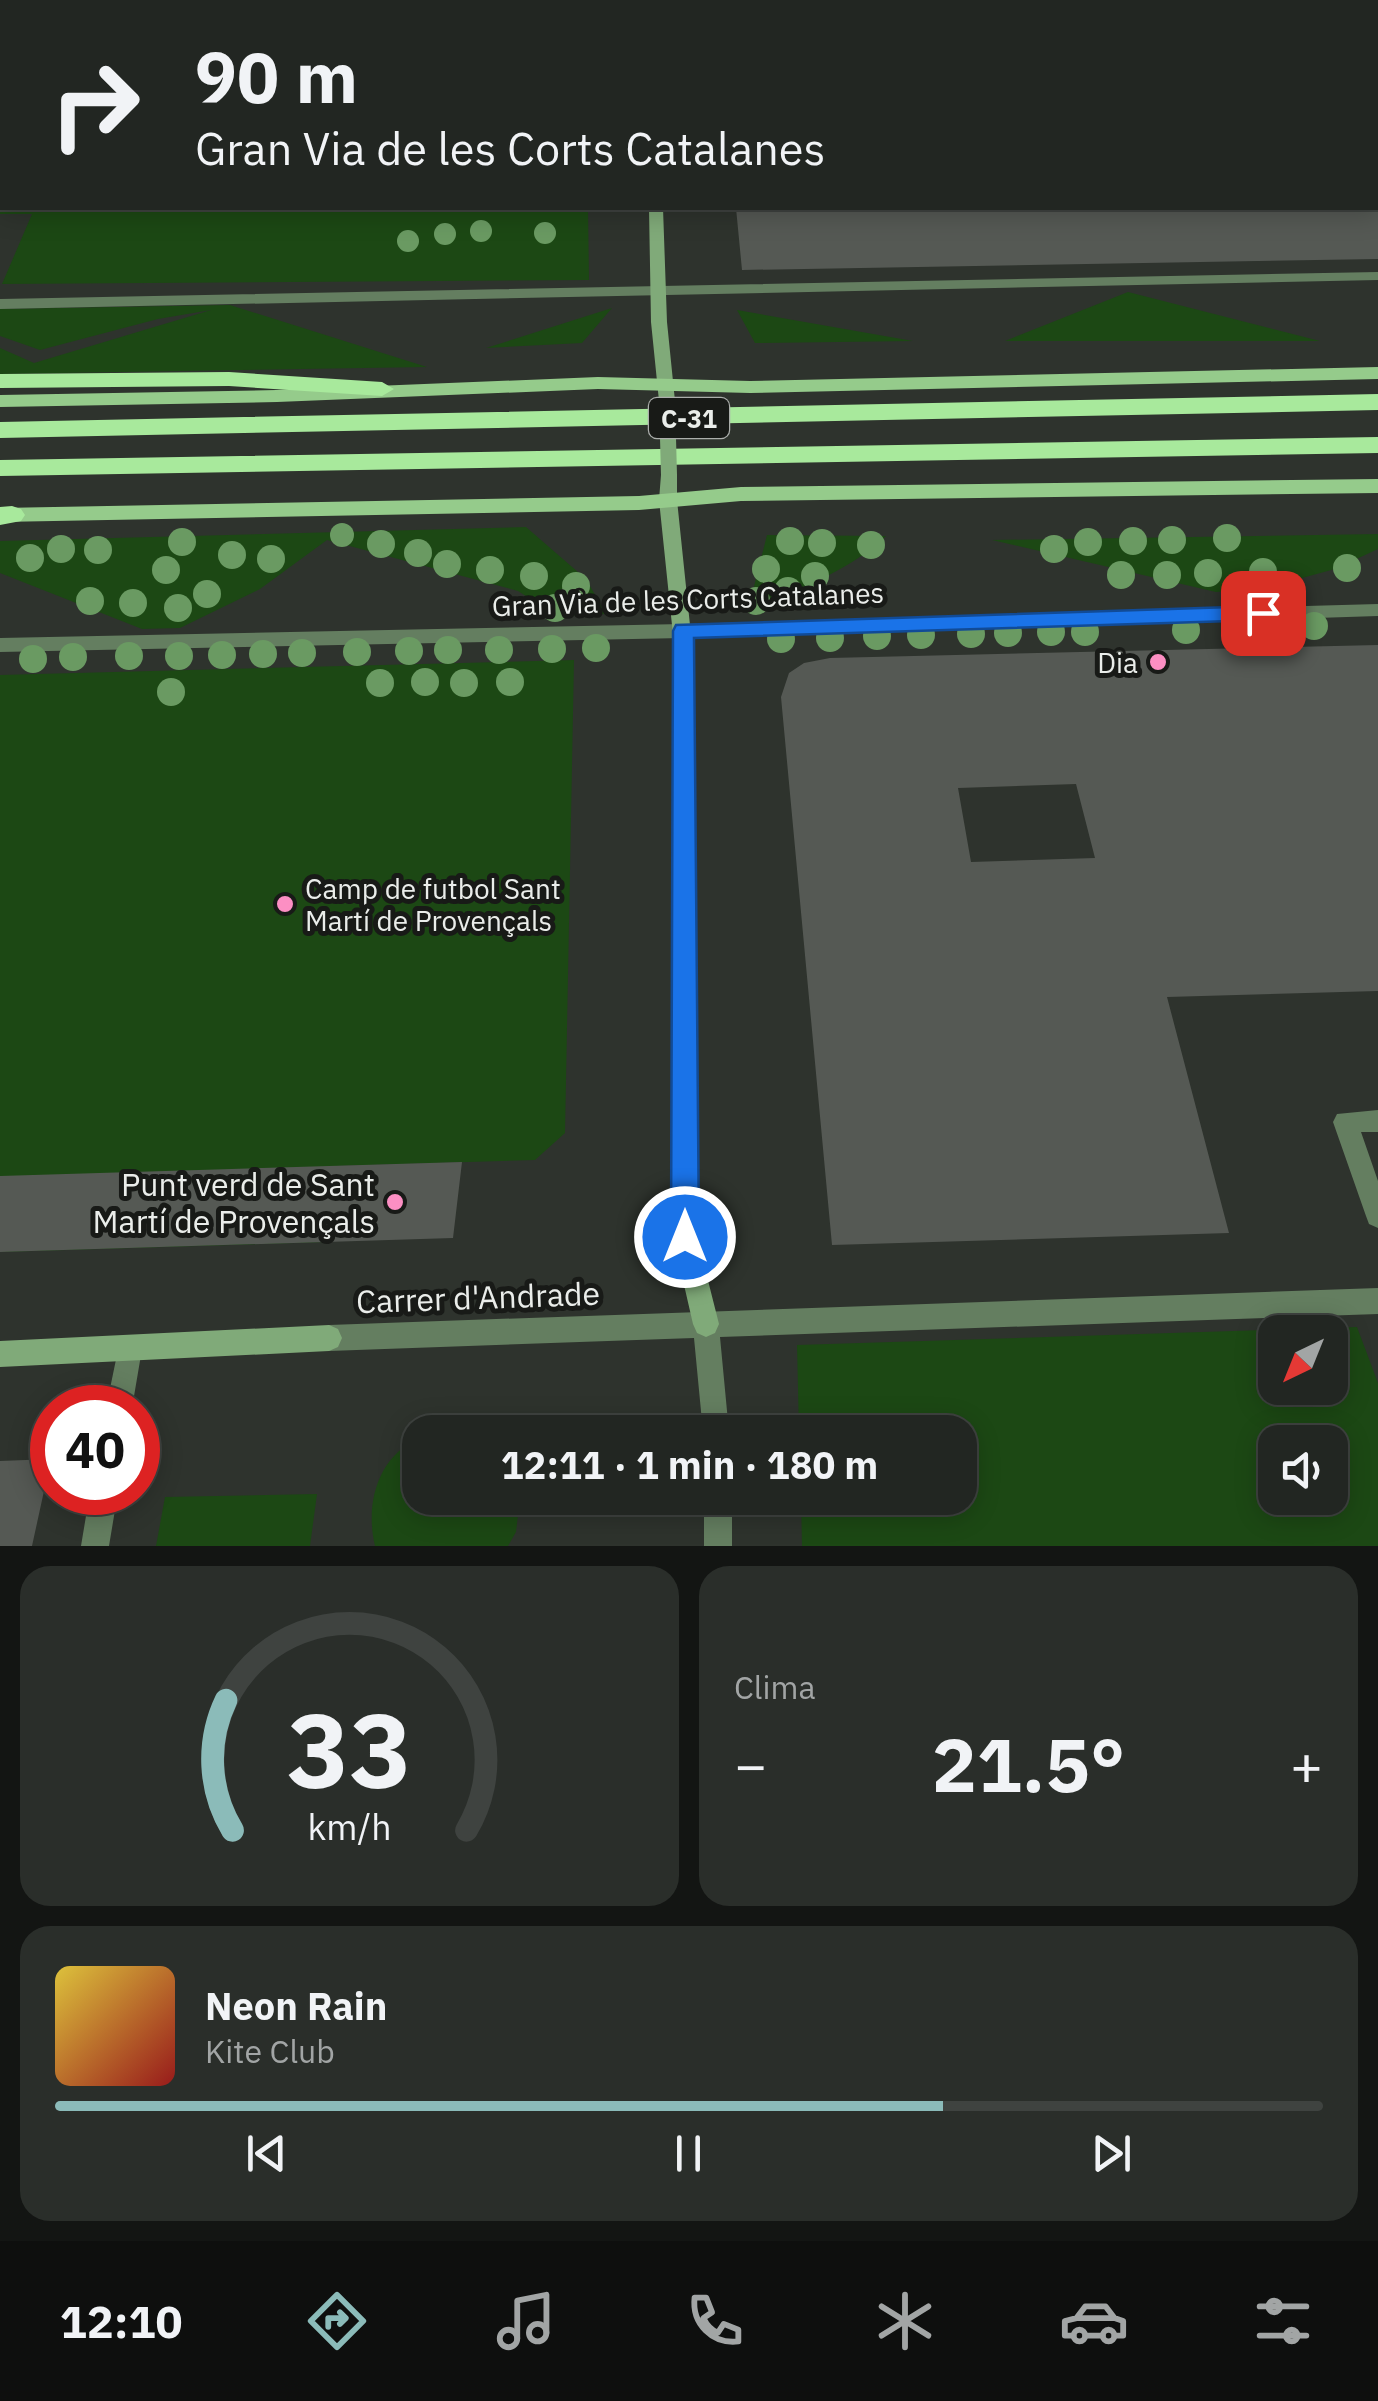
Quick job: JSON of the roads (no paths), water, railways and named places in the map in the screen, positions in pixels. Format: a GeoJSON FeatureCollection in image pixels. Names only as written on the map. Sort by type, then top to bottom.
{"type":"FeatureCollection","features":[{"type":"Feature","properties":{"kind":"highway"},"geometry":{"type":"LineString","coordinates":[[0,381],[246,379],[382,389]]}},
{"type":"Feature","properties":{"kind":"highway","name":"C-31"},"geometry":{"type":"LineString","coordinates":[[0,430],[1378,402]]}},
{"type":"Feature","properties":{"kind":"highway","name":"C-31"},"geometry":{"type":"LineString","coordinates":[[0,468],[1378,446]]}},
{"type":"Feature","properties":{"kind":"main road"},"geometry":{"type":"LineString","coordinates":[[0,401],[276,396],[382,389],[666,392],[750,386],[1378,373]]}},
{"type":"Feature","properties":{"kind":"main road"},"geometry":{"type":"LineString","coordinates":[[4,515],[668,500],[741,494],[1378,486]]}},
{"type":"Feature","properties":{"kind":"street"},"geometry":{"type":"LineString","coordinates":[[656,210],[670,474],[668,500],[684,631],[685,1237],[706,1324],[714,1415]]}},
{"type":"Feature","properties":{"kind":"street"},"geometry":{"type":"LineString","coordinates":[[0,304],[1378,276]]}},
{"type":"Feature","properties":{"kind":"street","name":"Gran Via de les Corts Catalanes"},"geometry":{"type":"LineString","coordinates":[[0,645],[684,631],[1378,610]]}},
{"type":"Feature","properties":{"kind":"street"},"geometry":{"type":"LineString","coordinates":[[1378,1120],[1346,1122],[1378,1216]]}},
{"type":"Feature","properties":{"kind":"street","name":"Carrer d'Andrade"},"geometry":{"type":"LineString","coordinates":[[0,1354],[330,1338],[1378,1301]]}},
{"type":"Feature","properties":{"kind":"street"},"geometry":{"type":"LineString","coordinates":[[123,1385],[130,1348]]}},
{"type":"Feature","properties":{"kind":"street"},"geometry":{"type":"LineString","coordinates":[[95,1546],[100,1515]]}},
{"type":"Feature","properties":{"kind":"street"},"geometry":{"type":"LineString","coordinates":[[718,1515],[718,1546]]}},
{"type":"Feature","properties":{"kind":"place","name":"Dia"},"geometry":{"type":"Point","coordinates":[1158,662]}},
{"type":"Feature","properties":{"kind":"place","name":"Camp de futbol Sant Martí de Provençals"},"geometry":{"type":"Point","coordinates":[285,904]}},
{"type":"Feature","properties":{"kind":"place","name":"Punt verd de Sant Martí de Provençals"},"geometry":{"type":"Point","coordinates":[395,1202]}}]}
